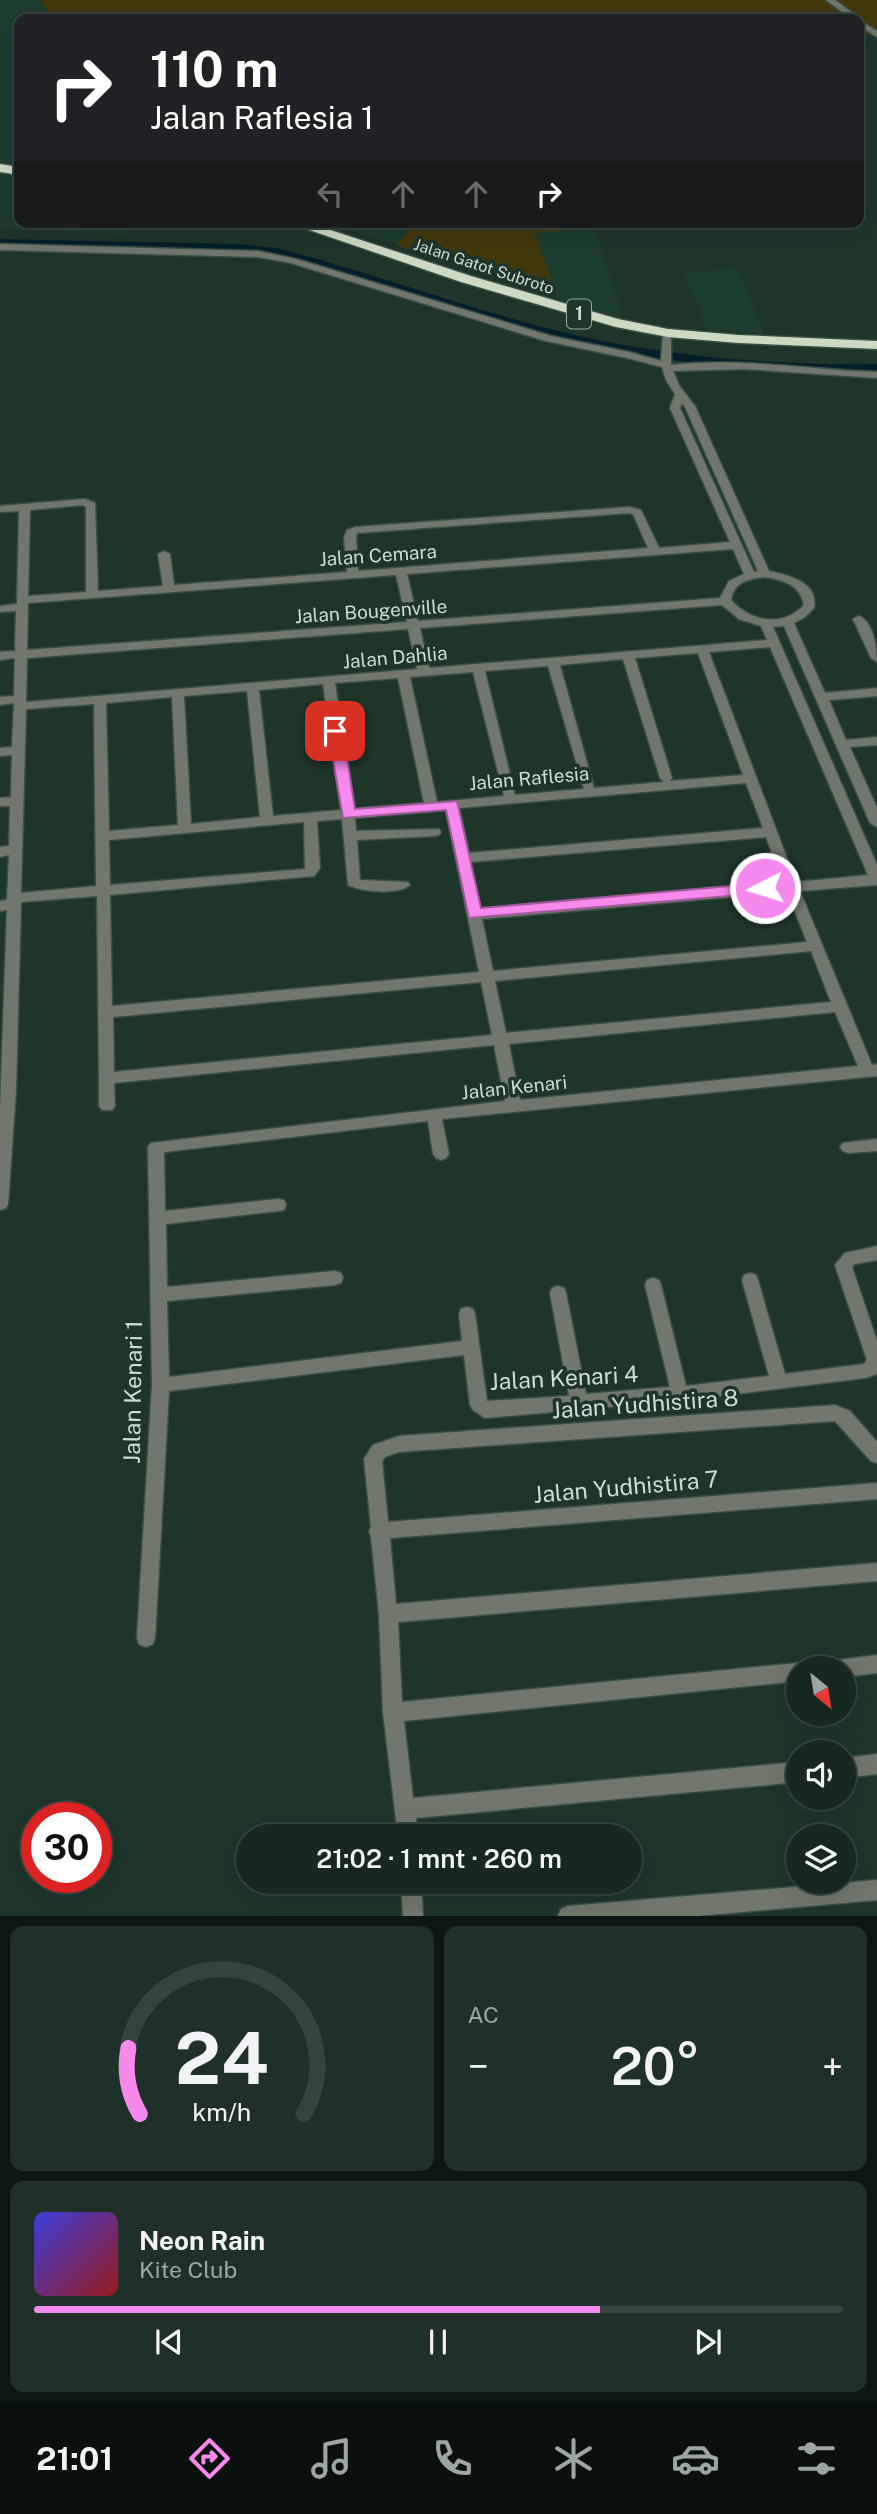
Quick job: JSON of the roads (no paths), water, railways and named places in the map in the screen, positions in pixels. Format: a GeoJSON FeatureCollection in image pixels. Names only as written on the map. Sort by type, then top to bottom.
{"type":"FeatureCollection","features":[{"type":"Feature","properties":{"kind":"highway","name":"Jalan Gatot Subroto"},"geometry":{"type":"LineString","coordinates":[[311,228],[667,340],[877,345]]}},
{"type":"Feature","properties":{"kind":"highway","name":"Jalan Gatot Subroto"},"geometry":{"type":"LineString","coordinates":[[338,228],[495,279],[631,318],[748,332],[877,336]]}},
{"type":"Feature","properties":{"kind":"street"},"geometry":{"type":"LineString","coordinates":[[830,0],[850,14]]}},
{"type":"Feature","properties":{"kind":"street"},"geometry":{"type":"LineString","coordinates":[[0,247],[258,254],[293,261],[549,339],[665,365],[711,363],[836,375],[877,375]]}},
{"type":"Feature","properties":{"kind":"street"},"geometry":{"type":"LineString","coordinates":[[667,340],[665,365],[679,396],[690,406],[765,574]]}},
{"type":"Feature","properties":{"kind":"street"},"geometry":{"type":"LineString","coordinates":[[679,396],[675,408],[750,575]]}},
{"type":"Feature","properties":{"kind":"street"},"geometry":{"type":"LineString","coordinates":[[0,509],[85,502],[91,505],[92,595]]}},
{"type":"Feature","properties":{"kind":"street"},"geometry":{"type":"LineString","coordinates":[[0,1204],[5,1091],[6,961],[16,850],[25,507]]}},
{"type":"Feature","properties":{"kind":"street"},"geometry":{"type":"LineString","coordinates":[[353,574],[350,537],[355,530],[629,510],[637,512],[655,551]]}},
{"type":"Feature","properties":{"kind":"street","name":"Jalan Cemara"},"geometry":{"type":"LineString","coordinates":[[0,609],[92,595],[736,545]]}},
{"type":"Feature","properties":{"kind":"street"},"geometry":{"type":"LineString","coordinates":[[164,554],[169,589]]}},
{"type":"Feature","properties":{"kind":"street"},"geometry":{"type":"LineString","coordinates":[[401,571],[424,672]]}},
{"type":"Feature","properties":{"kind":"street"},"geometry":{"type":"LineString","coordinates":[[750,575],[783,577],[799,584],[809,594],[810,606],[803,616],[788,622],[766,624],[740,616],[725,601],[726,590],[734,581],[750,575]]}},
{"type":"Feature","properties":{"kind":"street","name":"Jalan Bougenville"},"geometry":{"type":"LineString","coordinates":[[0,656],[725,601]]}},
{"type":"Feature","properties":{"kind":"street"},"geometry":{"type":"LineString","coordinates":[[859,619],[877,658]]}},
{"type":"Feature","properties":{"kind":"street"},"geometry":{"type":"LineString","coordinates":[[788,622],[877,823]]}},
{"type":"Feature","properties":{"kind":"street"},"geometry":{"type":"LineString","coordinates":[[474,915],[877,879],[766,624]]}},
{"type":"Feature","properties":{"kind":"street","name":"Jalan Dahlia"},"geometry":{"type":"LineString","coordinates":[[0,701],[20,703],[100,700],[774,643]]}},
{"type":"Feature","properties":{"kind":"street"},"geometry":{"type":"LineString","coordinates":[[702,649],[791,886],[840,1006],[872,1070]]}},
{"type":"Feature","properties":{"kind":"street"},"geometry":{"type":"LineString","coordinates":[[628,655],[666,778]]}},
{"type":"Feature","properties":{"kind":"street"},"geometry":{"type":"LineString","coordinates":[[553,661],[589,786]]}},
{"type":"Feature","properties":{"kind":"street"},"geometry":{"type":"LineString","coordinates":[[478,668],[509,794]]}},
{"type":"Feature","properties":{"kind":"street"},"geometry":{"type":"LineString","coordinates":[[403,674],[430,807]]}},
{"type":"Feature","properties":{"kind":"street"},"geometry":{"type":"LineString","coordinates":[[328,680],[348,814],[354,883],[361,886],[403,885]]}},
{"type":"Feature","properties":{"kind":"street"},"geometry":{"type":"LineString","coordinates":[[253,687],[267,821]]}},
{"type":"Feature","properties":{"kind":"street"},"geometry":{"type":"LineString","coordinates":[[821,697],[877,692]]}},
{"type":"Feature","properties":{"kind":"street"},"geometry":{"type":"LineString","coordinates":[[178,693],[186,829]]}},
{"type":"Feature","properties":{"kind":"street"},"geometry":{"type":"LineString","coordinates":[[100,700],[107,1106]]}},
{"type":"Feature","properties":{"kind":"street"},"geometry":{"type":"LineString","coordinates":[[842,744],[877,741]]}},
{"type":"Feature","properties":{"kind":"street"},"geometry":{"type":"LineString","coordinates":[[0,752],[18,750]]}},
{"type":"Feature","properties":{"kind":"street","name":"Jalan Raflesia"},"geometry":{"type":"LineString","coordinates":[[102,836],[751,778]]}},
{"type":"Feature","properties":{"kind":"street"},"geometry":{"type":"LineString","coordinates":[[0,802],[17,801]]}},
{"type":"Feature","properties":{"kind":"street"},"geometry":{"type":"LineString","coordinates":[[452,805],[514,1106]]}},
{"type":"Feature","properties":{"kind":"street"},"geometry":{"type":"LineString","coordinates":[[10,903],[103,891],[309,873],[313,868],[310,818]]}},
{"type":"Feature","properties":{"kind":"street"},"geometry":{"type":"LineString","coordinates":[[350,836],[434,832]]}},
{"type":"Feature","properties":{"kind":"street"},"geometry":{"type":"LineString","coordinates":[[463,858],[771,832]]}},
{"type":"Feature","properties":{"kind":"street"},"geometry":{"type":"LineString","coordinates":[[0,852],[16,850]]}},
{"type":"Feature","properties":{"kind":"street"},"geometry":{"type":"LineString","coordinates":[[105,1012],[816,946]]}},
{"type":"Feature","properties":{"kind":"street"},"geometry":{"type":"LineString","coordinates":[[106,1078],[840,1006]]}},
{"type":"Feature","properties":{"kind":"street","name":"Jalan Kenari"},"geometry":{"type":"LineString","coordinates":[[156,1147],[163,1144],[434,1114],[872,1070]]}},
{"type":"Feature","properties":{"kind":"street"},"geometry":{"type":"LineString","coordinates":[[434,1114],[441,1154]]}},
{"type":"Feature","properties":{"kind":"street"},"geometry":{"type":"LineString","coordinates":[[848,1147],[877,1145]]}},
{"type":"Feature","properties":{"kind":"street","name":"Jalan Kenari 1"},"geometry":{"type":"LineString","coordinates":[[146,1638],[162,1385],[156,1147]]}},
{"type":"Feature","properties":{"kind":"street"},"geometry":{"type":"LineString","coordinates":[[156,1219],[278,1205]]}},
{"type":"Feature","properties":{"kind":"street","name":"Jalan Kenari 4"},"geometry":{"type":"LineString","coordinates":[[162,1385],[470,1347],[480,1405],[485,1410],[680,1394],[865,1371],[875,1364],[843,1265],[851,1258],[877,1253]]}},
{"type":"Feature","properties":{"kind":"street"},"geometry":{"type":"LineString","coordinates":[[158,1295],[334,1278]]}},
{"type":"Feature","properties":{"kind":"street"},"geometry":{"type":"LineString","coordinates":[[750,1280],[779,1382]]}},
{"type":"Feature","properties":{"kind":"street"},"geometry":{"type":"LineString","coordinates":[[653,1285],[680,1394]]}},
{"type":"Feature","properties":{"kind":"street"},"geometry":{"type":"LineString","coordinates":[[558,1293],[579,1402]]}},
{"type":"Feature","properties":{"kind":"street"},"geometry":{"type":"LineString","coordinates":[[467,1314],[470,1347]]}},
{"type":"Feature","properties":{"kind":"street","name":"Jalan Yudhistira 8"},"geometry":{"type":"LineString","coordinates":[[378,1531],[373,1460],[379,1451],[398,1444],[835,1413],[844,1416],[877,1454]]}},
{"type":"Feature","properties":{"kind":"street","name":"Jalan Yudhistira 7"},"geometry":{"type":"LineString","coordinates":[[378,1531],[877,1491]]}},
{"type":"Feature","properties":{"kind":"street"},"geometry":{"type":"LineString","coordinates":[[378,1531],[388,1614],[393,1712],[408,1824]]}},
{"type":"Feature","properties":{"kind":"street"},"geometry":{"type":"LineString","coordinates":[[388,1614],[877,1572]]}},
{"type":"Feature","properties":{"kind":"street"},"geometry":{"type":"LineString","coordinates":[[856,1666],[877,1664]]}},
{"type":"Feature","properties":{"kind":"street"},"geometry":{"type":"LineString","coordinates":[[393,1712],[786,1673]]}},
{"type":"Feature","properties":{"kind":"street"},"geometry":{"type":"LineString","coordinates":[[856,1767],[877,1764]]}},
{"type":"Feature","properties":{"kind":"street"},"geometry":{"type":"LineString","coordinates":[[407,1809],[786,1773]]}},
{"type":"Feature","properties":{"kind":"street"},"geometry":{"type":"LineString","coordinates":[[568,1916],[877,1890]]}},
{"type":"Feature","properties":{"kind":"street"},"geometry":{"type":"LineString","coordinates":[[412,1894],[413,1916]]}},
{"type":"Feature","properties":{"kind":"waterway"},"geometry":{"type":"LineString","coordinates":[[0,243],[236,248],[277,252],[559,335],[642,352],[817,369],[877,368]]}}]}
